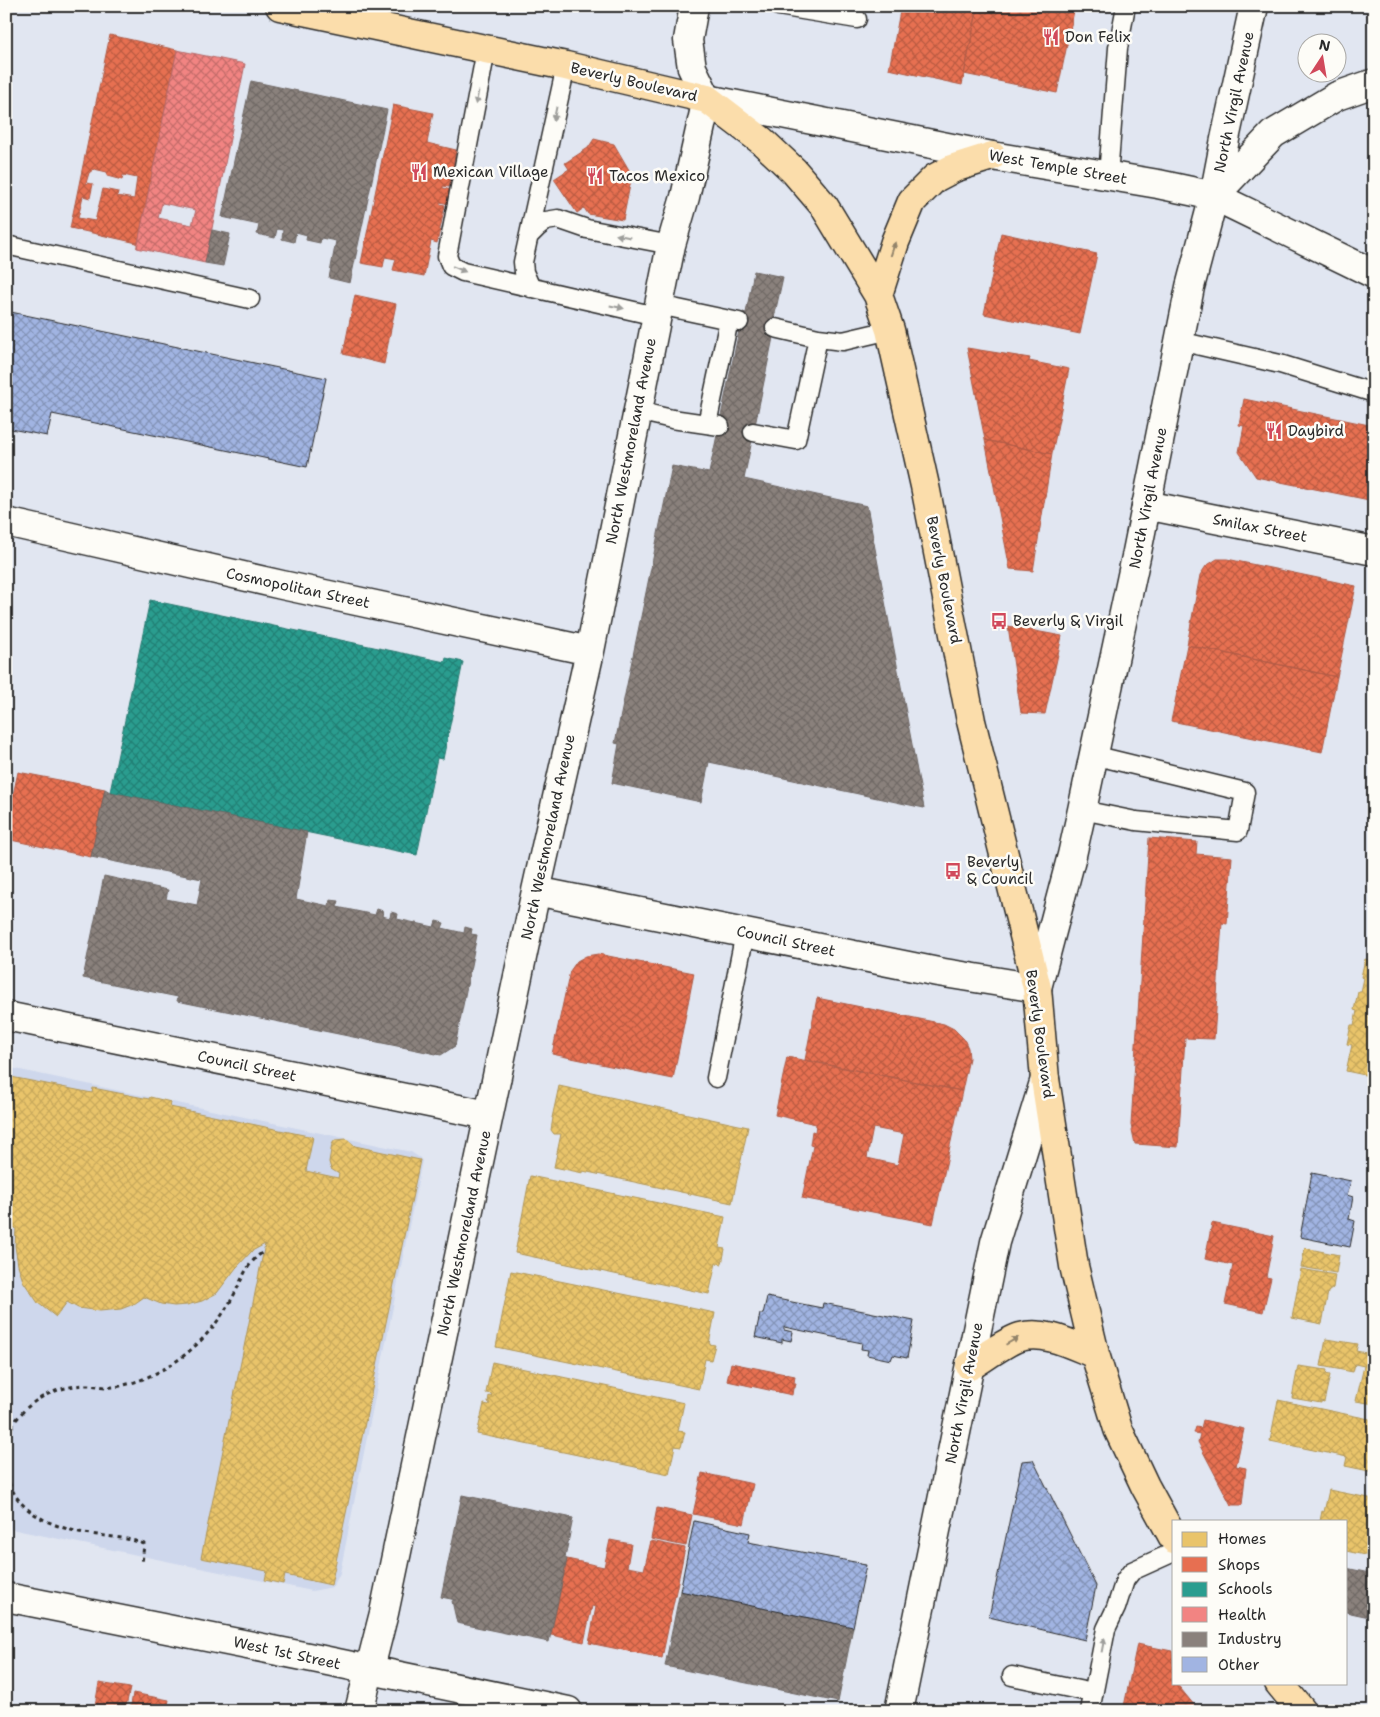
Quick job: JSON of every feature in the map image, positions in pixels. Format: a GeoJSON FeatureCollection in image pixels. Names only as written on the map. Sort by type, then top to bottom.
{"type":"FeatureCollection","features":[{"type":"Feature","properties":{"kind":"main road","name":"Beverly Boulevard"},"geometry":{"type":"LineString","coordinates":[[280,6],[307,9],[707,99],[762,141],[794,171],[824,206],[878,295],[890,330],[926,486],[971,721],[1036,988],[1045,1078],[1070,1246],[1095,1354],[1118,1429],[1145,1486],[1172,1535]]}},
{"type":"Feature","properties":{"kind":"main road"},"geometry":{"type":"LineString","coordinates":[[878,295],[895,242],[912,201],[935,178],[954,168],[992,156]]}},
{"type":"Feature","properties":{"kind":"main road"},"geometry":{"type":"LineString","coordinates":[[970,1366],[1019,1337],[1034,1335],[1050,1336],[1095,1354]]}},
{"type":"Feature","properties":{"kind":"main road"},"geometry":{"type":"LineString","coordinates":[[1280,1684],[1302,1711]]}},
{"type":"Feature","properties":{"kind":"street"},"geometry":{"type":"LineString","coordinates":[[694,6],[688,40],[692,68],[707,99]]}},
{"type":"Feature","properties":{"kind":"street","name":"North Virgil Avenue"},"geometry":{"type":"LineString","coordinates":[[1036,988],[1072,855],[1082,810],[1195,265],[1214,196],[1254,6]]}},
{"type":"Feature","properties":{"kind":"street"},"geometry":{"type":"LineString","coordinates":[[1214,196],[1273,134],[1338,96],[1374,83]]}},
{"type":"Feature","properties":{"kind":"street","name":"West Temple Street"},"geometry":{"type":"LineString","coordinates":[[707,99],[992,156],[1158,184],[1214,196],[1374,274]]}},
{"type":"Feature","properties":{"kind":"street","name":"North Westmoreland Avenue"},"geometry":{"type":"LineString","coordinates":[[359,1711],[384,1613],[488,1115],[590,651],[671,245],[686,197],[707,99]]}},
{"type":"Feature","properties":{"kind":"street","name":"Smilax Street"},"geometry":{"type":"LineString","coordinates":[[1146,506],[1374,551]]}},
{"type":"Feature","properties":{"kind":"street","name":"Cosmopolitan Street"},"geometry":{"type":"LineString","coordinates":[[6,522],[292,587],[590,651]]}},
{"type":"Feature","properties":{"kind":"street","name":"Council Street"},"geometry":{"type":"LineString","coordinates":[[536,891],[938,972],[1036,988]]}},
{"type":"Feature","properties":{"kind":"street","name":"Council Street"},"geometry":{"type":"LineString","coordinates":[[6,1016],[488,1115]]}},
{"type":"Feature","properties":{"kind":"street","name":"North Virgil Avenue"},"geometry":{"type":"LineString","coordinates":[[899,1711],[995,1242],[1045,1078]]}},
{"type":"Feature","properties":{"kind":"street","name":"West 1st Street"},"geometry":{"type":"LineString","coordinates":[[6,1597],[568,1711]]}},
{"type":"Feature","properties":{"kind":"lane"},"geometry":{"type":"LineString","coordinates":[[778,6],[857,19]]}},
{"type":"Feature","properties":{"kind":"lane"},"geometry":{"type":"LineString","coordinates":[[1108,176],[1118,48],[1126,6]]}},
{"type":"Feature","properties":{"kind":"lane"},"geometry":{"type":"LineString","coordinates":[[486,50],[447,256],[451,266],[463,272],[531,288],[735,321],[713,425],[637,411]]}},
{"type":"Feature","properties":{"kind":"lane"},"geometry":{"type":"LineString","coordinates":[[531,288],[524,272],[523,262],[566,66]]}},
{"type":"Feature","properties":{"kind":"lane"},"geometry":{"type":"LineString","coordinates":[[530,235],[546,221],[558,219],[587,229],[671,245]]}},
{"type":"Feature","properties":{"kind":"lane"},"geometry":{"type":"LineString","coordinates":[[6,245],[250,299]]}},
{"type":"Feature","properties":{"kind":"lane"},"geometry":{"type":"LineString","coordinates":[[775,328],[843,342],[890,330]]}},
{"type":"Feature","properties":{"kind":"lane"},"geometry":{"type":"LineString","coordinates":[[753,432],[796,440],[818,338]]}},
{"type":"Feature","properties":{"kind":"lane"},"geometry":{"type":"LineString","coordinates":[[1179,341],[1280,364],[1374,393]]}},
{"type":"Feature","properties":{"kind":"lane"},"geometry":{"type":"LineString","coordinates":[[1082,810],[1136,820],[1238,831],[1245,792],[1093,755]]}},
{"type":"Feature","properties":{"kind":"lane"},"geometry":{"type":"LineString","coordinates":[[716,1078],[745,933]]}},
{"type":"Feature","properties":{"kind":"lane"},"geometry":{"type":"LineString","coordinates":[[1090,1711],[1106,1629],[1116,1608],[1125,1580],[1132,1571],[1172,1553]]}},
{"type":"Feature","properties":{"kind":"lane"},"geometry":{"type":"LineString","coordinates":[[1012,1676],[1094,1692]]}},
{"type":"Feature","properties":{"kind":"path"},"geometry":{"type":"LineString","coordinates":[[142,1564],[144,1544],[134,1540],[88,1534],[46,1522],[22,1505],[10,1482],[6,1450],[12,1426],[30,1404],[52,1392],[86,1385],[112,1387],[138,1382],[168,1367],[195,1347],[230,1302],[244,1272],[256,1257],[263,1252]]}},
{"type":"Feature","properties":{"kind":"shaded area"},"geometry":{"type":"Polygon","coordinates":[[[6,1067],[411,1152],[422,1161],[340,1573],[333,1587],[312,1591],[6,1528],[6,1067]]]}},
{"type":"Feature","properties":{"kind":"building: Homes"},"geometry":{"type":"Polygon","coordinates":[[[1374,936],[1374,1077],[1346,1071],[1352,1045],[1347,1044],[1351,1025],[1354,1025],[1357,1011],[1354,1010],[1358,992],[1361,992],[1364,978],[1361,977],[1365,959],[1369,960],[1374,936]]]}},
{"type":"Feature","properties":{"kind":"building: Homes"},"geometry":{"type":"Polygon","coordinates":[[[6,1076],[92,1093],[93,1088],[149,1099],[150,1097],[171,1102],[170,1107],[313,1137],[306,1171],[338,1178],[339,1174],[331,1169],[329,1162],[332,1144],[335,1140],[347,1139],[355,1146],[420,1160],[331,1585],[285,1575],[283,1584],[265,1580],[267,1571],[201,1558],[265,1244],[252,1251],[217,1293],[202,1301],[174,1306],[161,1304],[144,1297],[134,1304],[121,1309],[100,1311],[78,1308],[67,1302],[56,1317],[38,1303],[23,1281],[15,1246],[16,1228],[6,1226],[6,1076]]]}},
{"type":"Feature","properties":{"kind":"building: Homes"},"geometry":{"type":"Polygon","coordinates":[[[559,1086],[748,1127],[732,1203],[583,1171],[583,1173],[554,1167],[561,1134],[554,1134],[551,1130],[559,1086]]]}},
{"type":"Feature","properties":{"kind":"building: Homes"},"geometry":{"type":"Polygon","coordinates":[[[530,1176],[725,1217],[719,1248],[725,1249],[722,1264],[716,1263],[709,1294],[515,1253],[530,1176]]]}},
{"type":"Feature","properties":{"kind":"building: Homes"},"geometry":{"type":"Polygon","coordinates":[[[1305,1248],[1339,1255],[1336,1273],[1301,1267],[1305,1248]]]}},
{"type":"Feature","properties":{"kind":"building: Homes"},"geometry":{"type":"Polygon","coordinates":[[[1301,1269],[1335,1275],[1333,1288],[1328,1292],[1322,1324],[1292,1318],[1301,1269]]]}},
{"type":"Feature","properties":{"kind":"building: Homes"},"geometry":{"type":"Polygon","coordinates":[[[511,1271],[715,1313],[709,1344],[715,1345],[711,1360],[705,1359],[699,1389],[496,1347],[511,1271]]]}},
{"type":"Feature","properties":{"kind":"building: Homes"},"geometry":{"type":"Polygon","coordinates":[[[1326,1339],[1358,1344],[1356,1351],[1366,1353],[1369,1341],[1374,1342],[1374,1404],[1356,1401],[1364,1366],[1355,1364],[1353,1372],[1321,1366],[1326,1339]]]}},
{"type":"Feature","properties":{"kind":"building: Homes"},"geometry":{"type":"Polygon","coordinates":[[[492,1362],[684,1403],[678,1431],[685,1432],[681,1447],[675,1446],[669,1474],[477,1434],[484,1404],[489,1405],[489,1396],[491,1397],[492,1394],[486,1393],[492,1362]]]}},
{"type":"Feature","properties":{"kind":"building: Homes"},"geometry":{"type":"Polygon","coordinates":[[[1298,1366],[1327,1370],[1326,1374],[1330,1375],[1324,1402],[1292,1398],[1298,1366]]]}},
{"type":"Feature","properties":{"kind":"building: Homes"},"geometry":{"type":"Polygon","coordinates":[[[1278,1400],[1374,1420],[1374,1472],[1345,1466],[1347,1457],[1270,1441],[1278,1400]]]}},
{"type":"Feature","properties":{"kind":"building: Homes"},"geometry":{"type":"Polygon","coordinates":[[[1329,1490],[1374,1499],[1374,1557],[1348,1551],[1348,1520],[1320,1520],[1322,1511],[1324,1512],[1329,1490]]]}},
{"type":"Feature","properties":{"kind":"building: Shops"},"geometry":{"type":"Polygon","coordinates":[[[901,6],[978,6],[962,85],[889,69],[901,6]]]}},
{"type":"Feature","properties":{"kind":"building: Shops"},"geometry":{"type":"Polygon","coordinates":[[[978,6],[1075,6],[1057,93],[964,74],[978,6]]]}},
{"type":"Feature","properties":{"kind":"building: Shops"},"geometry":{"type":"Polygon","coordinates":[[[110,35],[177,50],[137,248],[137,243],[70,228],[110,35]],[[94,169],[89,173],[86,183],[93,184],[90,198],[83,196],[78,218],[95,221],[103,189],[118,192],[117,196],[134,199],[137,178],[123,175],[122,180],[107,176],[107,172],[94,169]]]}},
{"type":"Feature","properties":{"kind":"building: Shops"},"geometry":{"type":"Polygon","coordinates":[[[393,105],[433,113],[427,143],[456,150],[449,187],[443,186],[443,188],[451,190],[449,204],[440,202],[440,204],[445,205],[437,243],[431,241],[424,276],[393,270],[396,259],[385,257],[383,267],[361,263],[393,105]]]}},
{"type":"Feature","properties":{"kind":"building: Shops"},"geometry":{"type":"Polygon","coordinates":[[[594,139],[614,144],[632,175],[623,220],[588,214],[584,208],[577,213],[554,179],[569,169],[565,163],[588,148],[594,139]]]}},
{"type":"Feature","properties":{"kind":"building: Shops"},"geometry":{"type":"Polygon","coordinates":[[[1001,233],[1097,254],[1080,334],[984,314],[1001,233]]]}},
{"type":"Feature","properties":{"kind":"building: Shops"},"geometry":{"type":"Polygon","coordinates":[[[355,295],[396,304],[384,364],[343,354],[355,295]]]}},
{"type":"Feature","properties":{"kind":"building: Shops"},"geometry":{"type":"Polygon","coordinates":[[[967,348],[1030,358],[1029,361],[1069,369],[1052,454],[985,440],[967,348]]]}},
{"type":"Feature","properties":{"kind":"building: Shops"},"geometry":{"type":"Polygon","coordinates":[[[1244,399],[1374,426],[1374,501],[1256,477],[1239,452],[1244,426],[1239,425],[1244,399]]]}},
{"type":"Feature","properties":{"kind":"building: Shops"},"geometry":{"type":"Polygon","coordinates":[[[985,440],[1052,454],[1033,571],[1010,569],[985,440]]]}},
{"type":"Feature","properties":{"kind":"building: Shops"},"geometry":{"type":"Polygon","coordinates":[[[1217,559],[1227,559],[1356,586],[1337,677],[1187,645],[1200,575],[1206,566],[1217,559]]]}},
{"type":"Feature","properties":{"kind":"building: Shops"},"geometry":{"type":"Polygon","coordinates":[[[1008,626],[1062,636],[1045,714],[1021,713],[1008,626]]]}},
{"type":"Feature","properties":{"kind":"building: Shops"},"geometry":{"type":"Polygon","coordinates":[[[1187,645],[1337,677],[1322,752],[1171,721],[1187,645]]]}},
{"type":"Feature","properties":{"kind":"building: Shops"},"geometry":{"type":"Polygon","coordinates":[[[18,772],[105,789],[91,857],[6,839],[6,827],[18,772]]]}},
{"type":"Feature","properties":{"kind":"building: Shops"},"geometry":{"type":"Polygon","coordinates":[[[1149,838],[1197,842],[1196,854],[1232,857],[1227,924],[1222,923],[1214,1039],[1185,1038],[1178,1147],[1135,1144],[1131,1125],[1149,838]]]}},
{"type":"Feature","properties":{"kind":"building: Shops"},"geometry":{"type":"Polygon","coordinates":[[[598,954],[694,973],[673,1079],[552,1054],[570,971],[577,961],[586,956],[598,954]]]}},
{"type":"Feature","properties":{"kind":"building: Shops"},"geometry":{"type":"Polygon","coordinates":[[[817,998],[944,1024],[954,1029],[964,1039],[968,1048],[969,1058],[962,1091],[805,1060],[817,998]]]}},
{"type":"Feature","properties":{"kind":"building: Shops"},"geometry":{"type":"Polygon","coordinates":[[[787,1057],[962,1091],[933,1224],[802,1198],[813,1146],[810,1145],[812,1131],[815,1132],[816,1124],[775,1115],[787,1057]],[[873,1128],[867,1158],[898,1165],[904,1134],[873,1128]]]}},
{"type":"Feature","properties":{"kind":"building: Shops"},"geometry":{"type":"Polygon","coordinates":[[[1212,1223],[1274,1236],[1266,1277],[1271,1278],[1263,1312],[1225,1304],[1233,1265],[1205,1259],[1212,1223]]]}},
{"type":"Feature","properties":{"kind":"building: Shops"},"geometry":{"type":"Polygon","coordinates":[[[731,1363],[795,1376],[794,1383],[796,1383],[792,1395],[727,1381],[731,1363]]]}},
{"type":"Feature","properties":{"kind":"building: Shops"},"geometry":{"type":"Polygon","coordinates":[[[1203,1420],[1244,1429],[1236,1466],[1246,1468],[1242,1505],[1231,1505],[1198,1442],[1200,1434],[1194,1433],[1196,1427],[1201,1428],[1203,1420]]]}},
{"type":"Feature","properties":{"kind":"building: Shops"},"geometry":{"type":"Polygon","coordinates":[[[702,1473],[753,1484],[744,1524],[693,1514],[702,1473]]]}},
{"type":"Feature","properties":{"kind":"building: Shops"},"geometry":{"type":"Polygon","coordinates":[[[657,1508],[692,1515],[686,1546],[651,1539],[657,1508]]]}},
{"type":"Feature","properties":{"kind":"building: Shops"},"geometry":{"type":"Polygon","coordinates":[[[610,1540],[631,1544],[627,1567],[644,1570],[651,1541],[685,1548],[662,1658],[589,1643],[596,1607],[592,1606],[584,1642],[551,1635],[567,1559],[604,1567],[610,1540]]]}},
{"type":"Feature","properties":{"kind":"building: Shops"},"geometry":{"type":"Polygon","coordinates":[[[1137,1644],[1172,1651],[1172,1684],[1177,1684],[1199,1711],[1123,1711],[1137,1644]]]}},
{"type":"Feature","properties":{"kind":"building: Shops"},"geometry":{"type":"Polygon","coordinates":[[[99,1683],[130,1688],[125,1711],[94,1711],[99,1683]]]}},
{"type":"Feature","properties":{"kind":"building: Shops"},"geometry":{"type":"Polygon","coordinates":[[[133,1693],[169,1700],[168,1705],[173,1706],[173,1711],[130,1711],[133,1693]]]}},
{"type":"Feature","properties":{"kind":"building: Schools"},"geometry":{"type":"Polygon","coordinates":[[[150,600],[445,662],[446,658],[463,662],[443,759],[437,758],[417,855],[110,792],[150,600]]]}},
{"type":"Feature","properties":{"kind":"building: Health"},"geometry":{"type":"Polygon","coordinates":[[[177,50],[245,64],[205,263],[137,248],[177,50]],[[162,203],[158,218],[192,225],[196,210],[162,203]]]}},
{"type":"Feature","properties":{"kind":"building: Industry"},"geometry":{"type":"Polygon","coordinates":[[[251,81],[387,110],[350,283],[329,278],[336,241],[321,238],[320,243],[306,240],[307,235],[296,232],[294,242],[282,239],[283,230],[277,229],[275,238],[257,234],[259,225],[222,217],[251,81]]]}},
{"type":"Feature","properties":{"kind":"building: Industry"},"geometry":{"type":"Polygon","coordinates":[[[212,230],[230,234],[223,266],[205,263],[212,230]]]}},
{"type":"Feature","properties":{"kind":"building: Industry"},"geometry":{"type":"Polygon","coordinates":[[[754,271],[783,277],[774,318],[777,318],[744,479],[867,506],[924,808],[709,762],[701,802],[612,783],[619,744],[615,743],[672,466],[709,473],[743,312],[746,313],[754,271]]]}},
{"type":"Feature","properties":{"kind":"building: Industry"},"geometry":{"type":"Polygon","coordinates":[[[105,789],[110,792],[307,832],[296,899],[329,906],[330,900],[339,901],[337,907],[375,915],[377,909],[383,911],[382,916],[390,918],[391,912],[398,914],[397,919],[434,927],[436,921],[444,923],[442,928],[464,933],[465,927],[472,929],[471,934],[477,935],[455,1046],[441,1055],[177,1001],[178,997],[83,978],[104,876],[168,890],[166,899],[197,905],[202,879],[91,857],[105,789]]]}},
{"type":"Feature","properties":{"kind":"building: Industry"},"geometry":{"type":"Polygon","coordinates":[[[462,1495],[573,1518],[565,1558],[567,1559],[549,1642],[457,1623],[452,1601],[456,1600],[441,1597],[462,1495]]]}},
{"type":"Feature","properties":{"kind":"building: Industry"},"geometry":{"type":"Polygon","coordinates":[[[1348,1568],[1374,1574],[1374,1618],[1348,1612],[1348,1568]]]}},
{"type":"Feature","properties":{"kind":"building: Industry"},"geometry":{"type":"Polygon","coordinates":[[[680,1591],[853,1627],[838,1702],[665,1666],[680,1591]]]}},
{"type":"Feature","properties":{"kind":"building: Other"},"geometry":{"type":"Polygon","coordinates":[[[6,311],[326,378],[307,467],[52,414],[47,436],[6,428],[6,311]]]}},
{"type":"Feature","properties":{"kind":"building: Other"},"geometry":{"type":"Polygon","coordinates":[[[1312,1173],[1351,1181],[1347,1195],[1353,1197],[1349,1219],[1355,1221],[1350,1247],[1300,1237],[1312,1173]]]}},
{"type":"Feature","properties":{"kind":"building: Other"},"geometry":{"type":"Polygon","coordinates":[[[767,1297],[822,1308],[823,1303],[914,1321],[907,1358],[893,1355],[891,1360],[867,1355],[868,1350],[861,1349],[862,1343],[784,1327],[784,1330],[793,1332],[791,1341],[782,1339],[782,1343],[755,1337],[760,1314],[763,1314],[767,1297]]]}},
{"type":"Feature","properties":{"kind":"building: Other"},"geometry":{"type":"Polygon","coordinates":[[[1033,1460],[1096,1586],[1085,1640],[989,1617],[1022,1461],[1033,1460]]]}},
{"type":"Feature","properties":{"kind":"building: Other"},"geometry":{"type":"Polygon","coordinates":[[[694,1521],[750,1533],[748,1542],[866,1565],[853,1627],[680,1591],[694,1521]]]}},
{"type":"Feature","properties":{"kind":"place","name":"Don Felix"},"geometry":{"type":"Point","coordinates":[1051,37]}},
{"type":"Feature","properties":{"kind":"place","name":"Mexican Village"},"geometry":{"type":"Point","coordinates":[419,172]}},
{"type":"Feature","properties":{"kind":"place","name":"Tacos Mexico"},"geometry":{"type":"Point","coordinates":[595,176]}},
{"type":"Feature","properties":{"kind":"place","name":"Daybird"},"geometry":{"type":"Point","coordinates":[1274,431]}},
{"type":"Feature","properties":{"kind":"place","name":"Beverly & Virgil"},"geometry":{"type":"Point","coordinates":[999,621]}},
{"type":"Feature","properties":{"kind":"place","name":"Beverly & Council"},"geometry":{"type":"Point","coordinates":[953,871]}}]}
